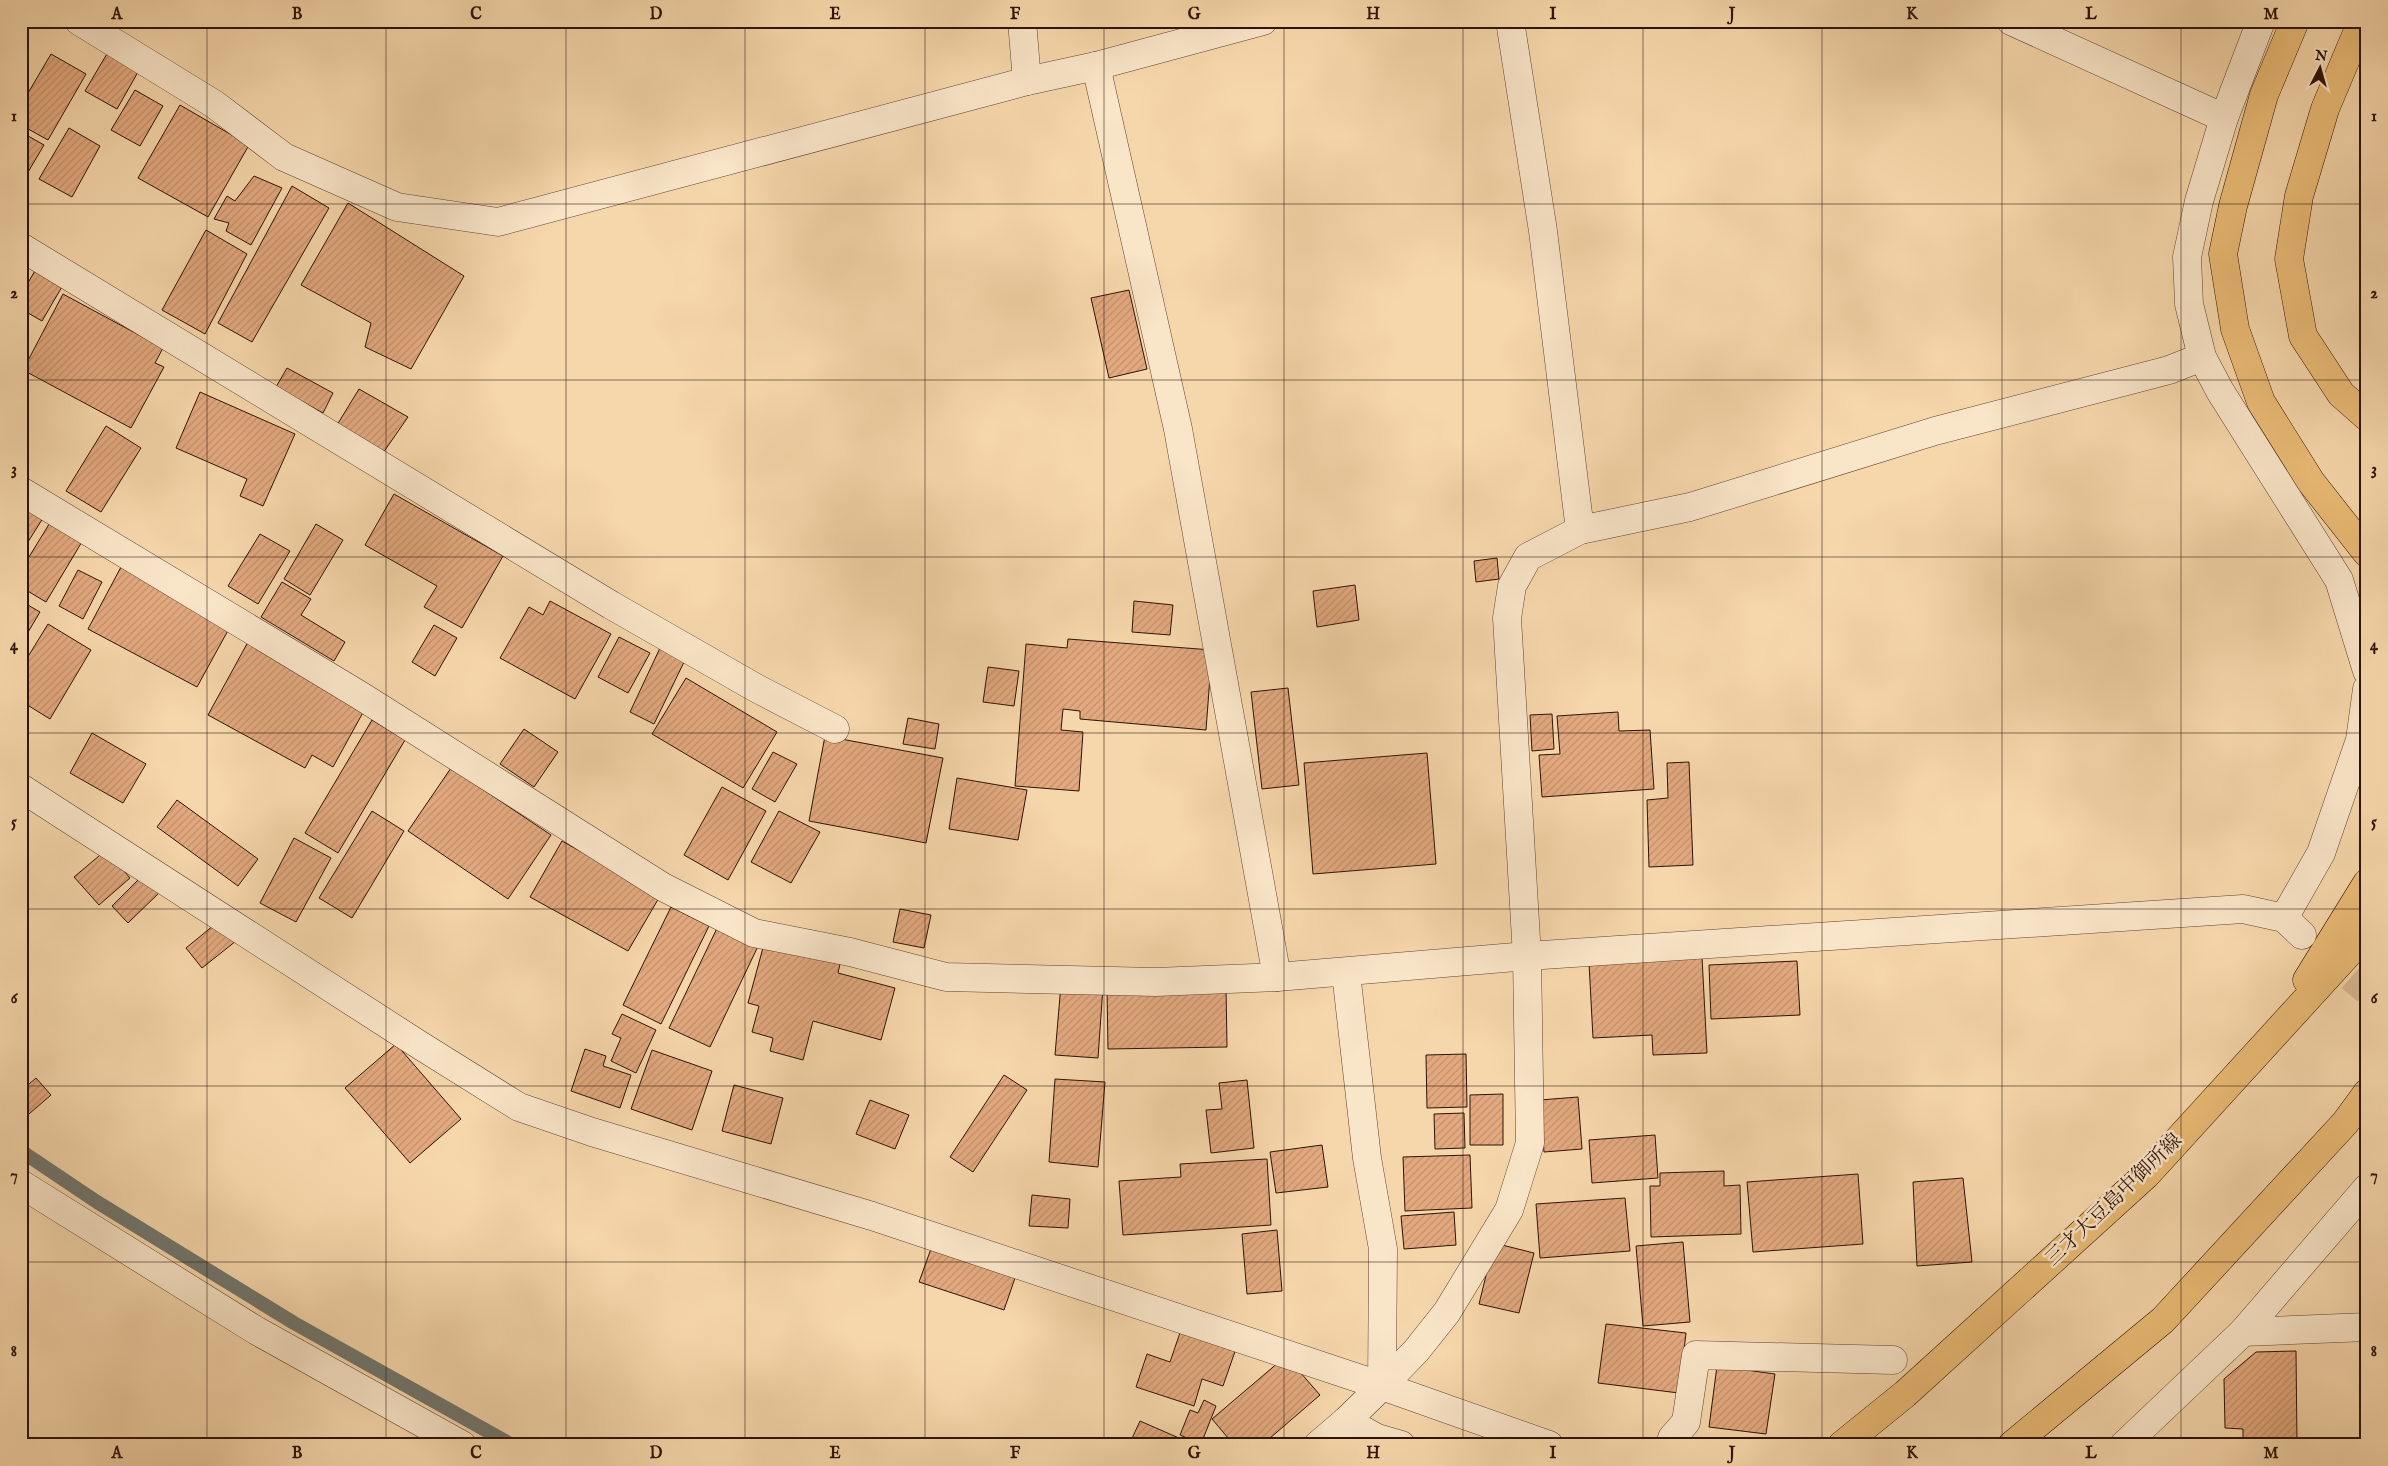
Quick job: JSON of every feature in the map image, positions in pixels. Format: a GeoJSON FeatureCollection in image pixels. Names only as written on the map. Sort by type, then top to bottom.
{"type":"FeatureCollection","features":[{"type":"Feature","properties":{"kind":"main road"},"geometry":{"type":"LineString","coordinates":[[2296,21],[2264,95],[2233,206],[2223,254],[2235,329],[2261,402],[2311,482],[2367,553]]}},
{"type":"Feature","properties":{"kind":"main road"},"geometry":{"type":"LineString","coordinates":[[2362,21],[2325,109],[2299,196],[2289,259],[2303,336],[2341,394],[2367,417]]}},
{"type":"Feature","properties":{"kind":"main road"},"geometry":{"type":"LineString","coordinates":[[2273,1037],[2367,883]]}},
{"type":"Feature","properties":{"kind":"main road","name":"三才大豆島中御所線"},"geometry":{"type":"LineString","coordinates":[[1842,1445],[1905,1394],[2146,1175],[2367,933]]}},
{"type":"Feature","properties":{"kind":"main road"},"geometry":{"type":"LineString","coordinates":[[2345,1123],[2367,1093]]}},
{"type":"Feature","properties":{"kind":"main road"},"geometry":{"type":"LineString","coordinates":[[2012,1445],[2163,1320],[2367,1100]]}},
{"type":"Feature","properties":{"kind":"street"},"geometry":{"type":"LineString","coordinates":[[78,21],[214,104],[284,158],[397,207],[498,222],[1027,80],[1096,66],[1263,21]]}},
{"type":"Feature","properties":{"kind":"street"},"geometry":{"type":"LineString","coordinates":[[1022,21],[1027,80]]}},
{"type":"Feature","properties":{"kind":"street"},"geometry":{"type":"LineString","coordinates":[[1510,21],[1543,231],[1580,530]]}},
{"type":"Feature","properties":{"kind":"street"},"geometry":{"type":"LineString","coordinates":[[2011,21],[2224,118]]}},
{"type":"Feature","properties":{"kind":"street"},"geometry":{"type":"LineString","coordinates":[[2261,21],[2224,118],[2199,201],[2187,256],[2189,304],[2202,358],[2339,580],[2367,671]]}},
{"type":"Feature","properties":{"kind":"street"},"geometry":{"type":"LineString","coordinates":[[1096,66],[1178,429],[1277,976]]}},
{"type":"Feature","properties":{"kind":"street"},"geometry":{"type":"LineString","coordinates":[[21,247],[611,606],[756,688],[835,729]]}},
{"type":"Feature","properties":{"kind":"street"},"geometry":{"type":"LineString","coordinates":[[1318,1445],[1382,1386],[1416,1351],[1448,1312],[1509,1210],[1530,1143],[1527,956],[1507,618],[1512,586],[1528,557],[1580,530],[1690,507],[1935,431],[2169,370],[2202,358]]}},
{"type":"Feature","properties":{"kind":"street"},"geometry":{"type":"LineString","coordinates":[[21,491],[361,696],[662,887],[754,933],[850,952],[946,977],[1156,982],[1346,973],[1527,956],[2243,909],[2293,927],[2360,740],[2367,689]]}},
{"type":"Feature","properties":{"kind":"street"},"geometry":{"type":"LineString","coordinates":[[21,788],[519,1107],[592,1132],[872,1216],[1382,1386],[1549,1445]]}},
{"type":"Feature","properties":{"kind":"street"},"geometry":{"type":"LineString","coordinates":[[1346,973],[1367,1158],[1383,1249],[1382,1386]]}},
{"type":"Feature","properties":{"kind":"street"},"geometry":{"type":"LineString","coordinates":[[21,1184],[257,1331],[462,1445]]}},
{"type":"Feature","properties":{"kind":"street"},"geometry":{"type":"LineString","coordinates":[[2124,1445],[2243,1332],[2367,1188]]}},
{"type":"Feature","properties":{"kind":"street"},"geometry":{"type":"LineString","coordinates":[[2243,1332],[2367,1327]]}},
{"type":"Feature","properties":{"kind":"street"},"geometry":{"type":"LineString","coordinates":[[1671,1441],[1686,1422],[1696,1355],[1892,1360]]}},
{"type":"Feature","properties":{"kind":"street"},"geometry":{"type":"LineString","coordinates":[[1346,1421],[1377,1438],[1401,1445]]}},
{"type":"Feature","properties":{"kind":"building"},"geometry":{"type":"Polygon","coordinates":[[[111,47],[142,65],[117,109],[85,91],[111,47]]]}},
{"type":"Feature","properties":{"kind":"building"},"geometry":{"type":"Polygon","coordinates":[[[51,54],[86,74],[48,140],[21,125],[21,105],[51,54]]]}},
{"type":"Feature","properties":{"kind":"building"},"geometry":{"type":"Polygon","coordinates":[[[135,90],[163,106],[140,146],[111,130],[135,90]]]}},
{"type":"Feature","properties":{"kind":"building"},"geometry":{"type":"Polygon","coordinates":[[[180,105],[249,145],[208,217],[138,178],[180,105]]]}},
{"type":"Feature","properties":{"kind":"building"},"geometry":{"type":"Polygon","coordinates":[[[69,128],[100,146],[72,197],[39,179],[69,128]]]}},
{"type":"Feature","properties":{"kind":"building"},"geometry":{"type":"Polygon","coordinates":[[[21,132],[44,145],[21,184],[21,132]]]}},
{"type":"Feature","properties":{"kind":"building"},"geometry":{"type":"Polygon","coordinates":[[[254,176],[282,188],[251,245],[226,231],[229,223],[214,219],[227,196],[235,201],[254,176]]]}},
{"type":"Feature","properties":{"kind":"building"},"geometry":{"type":"Polygon","coordinates":[[[292,186],[329,208],[252,342],[218,323],[292,186]]]}},
{"type":"Feature","properties":{"kind":"building"},"geometry":{"type":"Polygon","coordinates":[[[348,203],[464,276],[411,369],[365,347],[371,323],[301,285],[348,203]]]}},
{"type":"Feature","properties":{"kind":"building"},"geometry":{"type":"Polygon","coordinates":[[[206,230],[247,254],[205,334],[162,310],[206,230]]]}},
{"type":"Feature","properties":{"kind":"building"},"geometry":{"type":"Polygon","coordinates":[[[21,256],[32,262],[21,283],[21,256]]]}},
{"type":"Feature","properties":{"kind":"building"},"geometry":{"type":"Polygon","coordinates":[[[36,269],[63,285],[42,321],[21,309],[21,295],[36,269]]]}},
{"type":"Feature","properties":{"kind":"building"},"geometry":{"type":"Polygon","coordinates":[[[1129,290],[1147,369],[1109,378],[1091,298],[1129,290]]]}},
{"type":"Feature","properties":{"kind":"building"},"geometry":{"type":"Polygon","coordinates":[[[63,294],[163,348],[155,363],[164,367],[131,428],[23,370],[63,294]]]}},
{"type":"Feature","properties":{"kind":"building"},"geometry":{"type":"Polygon","coordinates":[[[287,368],[333,393],[323,413],[276,387],[287,368]]]}},
{"type":"Feature","properties":{"kind":"building"},"geometry":{"type":"Polygon","coordinates":[[[359,389],[408,417],[383,453],[337,425],[359,389]]]}},
{"type":"Feature","properties":{"kind":"building"},"geometry":{"type":"Polygon","coordinates":[[[200,392],[295,434],[263,506],[240,496],[247,479],[176,448],[200,392]]]}},
{"type":"Feature","properties":{"kind":"building"},"geometry":{"type":"Polygon","coordinates":[[[106,426],[141,448],[101,512],[66,491],[106,426]]]}},
{"type":"Feature","properties":{"kind":"building"},"geometry":{"type":"Polygon","coordinates":[[[394,494],[503,556],[462,628],[424,607],[437,586],[365,545],[394,494]]]}},
{"type":"Feature","properties":{"kind":"building"},"geometry":{"type":"Polygon","coordinates":[[[21,505],[43,518],[21,553],[21,505]]]}},
{"type":"Feature","properties":{"kind":"building"},"geometry":{"type":"Polygon","coordinates":[[[51,521],[83,540],[46,602],[21,587],[21,570],[51,521]]]}},
{"type":"Feature","properties":{"kind":"building"},"geometry":{"type":"Polygon","coordinates":[[[316,524],[343,540],[310,595],[284,579],[316,524]]]}},
{"type":"Feature","properties":{"kind":"building"},"geometry":{"type":"Polygon","coordinates":[[[260,534],[290,551],[258,604],[228,586],[260,534]]]}},
{"type":"Feature","properties":{"kind":"building"},"geometry":{"type":"Polygon","coordinates":[[[1497,558],[1499,579],[1476,582],[1474,561],[1497,558]]]}},
{"type":"Feature","properties":{"kind":"building"},"geometry":{"type":"Polygon","coordinates":[[[121,567],[231,625],[197,687],[88,629],[121,567]]]}},
{"type":"Feature","properties":{"kind":"building"},"geometry":{"type":"Polygon","coordinates":[[[78,570],[102,582],[83,619],[59,606],[78,570]]]}},
{"type":"Feature","properties":{"kind":"building"},"geometry":{"type":"Polygon","coordinates":[[[282,582],[311,599],[301,615],[345,642],[334,661],[261,617],[282,582]]]}},
{"type":"Feature","properties":{"kind":"building"},"geometry":{"type":"Polygon","coordinates":[[[1355,585],[1359,620],[1317,627],[1313,591],[1355,585]]]}},
{"type":"Feature","properties":{"kind":"building"},"geometry":{"type":"Polygon","coordinates":[[[21,601],[40,612],[21,644],[21,601]]]}},
{"type":"Feature","properties":{"kind":"building"},"geometry":{"type":"Polygon","coordinates":[[[550,601],[611,634],[575,699],[500,658],[529,607],[543,615],[550,601]]]}},
{"type":"Feature","properties":{"kind":"building"},"geometry":{"type":"Polygon","coordinates":[[[1134,601],[1173,605],[1170,635],[1132,632],[1134,601]]]}},
{"type":"Feature","properties":{"kind":"building"},"geometry":{"type":"Polygon","coordinates":[[[48,624],[91,650],[50,719],[21,701],[21,668],[48,624]]]}},
{"type":"Feature","properties":{"kind":"building"},"geometry":{"type":"Polygon","coordinates":[[[434,625],[457,638],[435,676],[412,662],[434,625]]]}},
{"type":"Feature","properties":{"kind":"building"},"geometry":{"type":"Polygon","coordinates":[[[619,637],[650,653],[628,693],[598,677],[619,637]]]}},
{"type":"Feature","properties":{"kind":"building"},"geometry":{"type":"Polygon","coordinates":[[[1068,639],[1212,650],[1206,730],[1080,719],[1080,711],[1063,709],[1061,730],[1083,732],[1079,791],[1015,786],[1026,644],[1067,648],[1068,639]]]}},
{"type":"Feature","properties":{"kind":"building"},"geometry":{"type":"Polygon","coordinates":[[[248,642],[366,707],[333,767],[312,755],[305,768],[208,715],[248,642]]]}},
{"type":"Feature","properties":{"kind":"building"},"geometry":{"type":"Polygon","coordinates":[[[660,648],[685,660],[654,724],[630,712],[660,648]]]}},
{"type":"Feature","properties":{"kind":"building"},"geometry":{"type":"Polygon","coordinates":[[[988,667],[1019,671],[1014,706],[983,702],[988,667]]]}},
{"type":"Feature","properties":{"kind":"building"},"geometry":{"type":"Polygon","coordinates":[[[686,678],[777,732],[743,788],[652,734],[686,678]]]}},
{"type":"Feature","properties":{"kind":"building"},"geometry":{"type":"Polygon","coordinates":[[[1288,688],[1299,785],[1262,789],[1251,692],[1288,688]]]}},
{"type":"Feature","properties":{"kind":"building"},"geometry":{"type":"Polygon","coordinates":[[[1618,712],[1619,731],[1650,730],[1654,789],[1542,797],[1539,755],[1560,754],[1557,716],[1618,712]]]}},
{"type":"Feature","properties":{"kind":"building"},"geometry":{"type":"Polygon","coordinates":[[[1552,714],[1554,749],[1532,751],[1530,715],[1552,714]]]}},
{"type":"Feature","properties":{"kind":"building"},"geometry":{"type":"Polygon","coordinates":[[[908,718],[939,724],[935,749],[903,744],[908,718]]]}},
{"type":"Feature","properties":{"kind":"building"},"geometry":{"type":"Polygon","coordinates":[[[372,720],[405,740],[338,853],[305,833],[372,720]]]}},
{"type":"Feature","properties":{"kind":"building"},"geometry":{"type":"Polygon","coordinates":[[[524,729],[558,752],[534,787],[500,764],[524,729]]]}},
{"type":"Feature","properties":{"kind":"building"},"geometry":{"type":"Polygon","coordinates":[[[92,733],[146,764],[123,803],[70,773],[92,733]]]}},
{"type":"Feature","properties":{"kind":"building"},"geometry":{"type":"Polygon","coordinates":[[[825,736],[943,758],[926,843],[809,821],[825,736]]]}},
{"type":"Feature","properties":{"kind":"building"},"geometry":{"type":"Polygon","coordinates":[[[773,752],[797,764],[775,802],[752,789],[773,752]]]}},
{"type":"Feature","properties":{"kind":"building"},"geometry":{"type":"Polygon","coordinates":[[[1427,753],[1436,864],[1313,874],[1304,763],[1427,753]]]}},
{"type":"Feature","properties":{"kind":"building"},"geometry":{"type":"Polygon","coordinates":[[[1689,762],[1693,865],[1649,867],[1647,800],[1668,798],[1667,763],[1689,762]]]}},
{"type":"Feature","properties":{"kind":"building"},"geometry":{"type":"Polygon","coordinates":[[[451,768],[551,835],[508,899],[408,831],[451,768]]]}},
{"type":"Feature","properties":{"kind":"building"},"geometry":{"type":"Polygon","coordinates":[[[957,778],[1027,790],[1018,840],[949,829],[957,778]]]}},
{"type":"Feature","properties":{"kind":"building"},"geometry":{"type":"Polygon","coordinates":[[[722,787],[766,811],[728,880],[684,855],[722,787]]]}},
{"type":"Feature","properties":{"kind":"building"},"geometry":{"type":"Polygon","coordinates":[[[177,800],[258,859],[238,886],[157,827],[177,800]]]}},
{"type":"Feature","properties":{"kind":"building"},"geometry":{"type":"Polygon","coordinates":[[[372,811],[404,831],[352,918],[319,898],[372,811]]]}},
{"type":"Feature","properties":{"kind":"building"},"geometry":{"type":"Polygon","coordinates":[[[779,811],[820,832],[791,883],[751,862],[779,811]]]}},
{"type":"Feature","properties":{"kind":"building"},"geometry":{"type":"Polygon","coordinates":[[[294,838],[331,858],[296,922],[260,903],[294,838]]]}},
{"type":"Feature","properties":{"kind":"building"},"geometry":{"type":"Polygon","coordinates":[[[562,841],[660,896],[628,951],[530,897],[562,841]]]}},
{"type":"Feature","properties":{"kind":"building"},"geometry":{"type":"Polygon","coordinates":[[[106,850],[130,878],[99,905],[74,877],[106,850]]]}},
{"type":"Feature","properties":{"kind":"building"},"geometry":{"type":"Polygon","coordinates":[[[143,875],[160,892],[128,923],[112,906],[143,875]]]}},
{"type":"Feature","properties":{"kind":"building"},"geometry":{"type":"Polygon","coordinates":[[[671,907],[709,926],[661,1024],[623,1005],[671,907]]]}},
{"type":"Feature","properties":{"kind":"building"},"geometry":{"type":"Polygon","coordinates":[[[900,909],[931,915],[924,948],[893,942],[900,909]]]}},
{"type":"Feature","properties":{"kind":"building"},"geometry":{"type":"Polygon","coordinates":[[[219,921],[236,941],[202,968],[186,948],[219,921]]]}},
{"type":"Feature","properties":{"kind":"building"},"geometry":{"type":"Polygon","coordinates":[[[720,922],[760,942],[710,1047],[669,1028],[720,922]]]}},
{"type":"Feature","properties":{"kind":"building"},"geometry":{"type":"Polygon","coordinates":[[[764,944],[840,964],[838,973],[895,988],[881,1040],[813,1021],[803,1060],[770,1051],[773,1038],[752,1032],[759,1006],[748,1003],[764,944]]]}},
{"type":"Feature","properties":{"kind":"building"},"geometry":{"type":"Polygon","coordinates":[[[1702,957],[1707,1053],[1653,1055],[1652,1035],[1593,1038],[1589,963],[1702,957]]]}},
{"type":"Feature","properties":{"kind":"building"},"geometry":{"type":"Polygon","coordinates":[[[1797,961],[1800,1015],[1711,1019],[1709,965],[1797,961]]]}},
{"type":"Feature","properties":{"kind":"building"},"geometry":{"type":"Polygon","coordinates":[[[1061,984],[1103,987],[1098,1058],[1055,1055],[1061,984]]]}},
{"type":"Feature","properties":{"kind":"building"},"geometry":{"type":"Polygon","coordinates":[[[1226,986],[1227,1047],[1108,1049],[1107,988],[1226,986]]]}},
{"type":"Feature","properties":{"kind":"building"},"geometry":{"type":"Polygon","coordinates":[[[622,1014],[656,1030],[636,1073],[611,1061],[621,1038],[612,1034],[622,1014]]]}},
{"type":"Feature","properties":{"kind":"building"},"geometry":{"type":"Polygon","coordinates":[[[396,1044],[461,1119],[410,1163],[345,1088],[396,1044]]]}},
{"type":"Feature","properties":{"kind":"building"},"geometry":{"type":"Polygon","coordinates":[[[585,1049],[606,1056],[603,1066],[631,1075],[620,1108],[571,1091],[585,1049]]]}},
{"type":"Feature","properties":{"kind":"building"},"geometry":{"type":"Polygon","coordinates":[[[652,1050],[712,1071],[692,1130],[631,1109],[652,1050]]]}},
{"type":"Feature","properties":{"kind":"building"},"geometry":{"type":"Polygon","coordinates":[[[1466,1054],[1467,1107],[1427,1108],[1426,1055],[1466,1054]]]}},
{"type":"Feature","properties":{"kind":"building"},"geometry":{"type":"Polygon","coordinates":[[[1004,1075],[1027,1090],[973,1172],[950,1157],[1004,1075]]]}},
{"type":"Feature","properties":{"kind":"building"},"geometry":{"type":"Polygon","coordinates":[[[36,1078],[51,1095],[22,1120],[21,1091],[36,1078]]]}},
{"type":"Feature","properties":{"kind":"building"},"geometry":{"type":"Polygon","coordinates":[[[1055,1079],[1105,1082],[1098,1167],[1049,1162],[1055,1079]]]}},
{"type":"Feature","properties":{"kind":"building"},"geometry":{"type":"Polygon","coordinates":[[[1247,1080],[1254,1148],[1211,1153],[1206,1110],[1222,1109],[1219,1083],[1247,1080]]]}},
{"type":"Feature","properties":{"kind":"building"},"geometry":{"type":"Polygon","coordinates":[[[734,1085],[783,1098],[771,1144],[722,1131],[734,1085]]]}},
{"type":"Feature","properties":{"kind":"building"},"geometry":{"type":"Polygon","coordinates":[[[1503,1094],[1503,1145],[1470,1145],[1470,1095],[1503,1094]]]}},
{"type":"Feature","properties":{"kind":"building"},"geometry":{"type":"Polygon","coordinates":[[[1578,1097],[1582,1149],[1544,1152],[1540,1100],[1578,1097]]]}},
{"type":"Feature","properties":{"kind":"building"},"geometry":{"type":"Polygon","coordinates":[[[870,1100],[909,1115],[895,1149],[856,1134],[870,1100]]]}},
{"type":"Feature","properties":{"kind":"building"},"geometry":{"type":"Polygon","coordinates":[[[1464,1113],[1465,1148],[1435,1149],[1434,1114],[1464,1113]]]}},
{"type":"Feature","properties":{"kind":"building"},"geometry":{"type":"Polygon","coordinates":[[[1655,1135],[1658,1178],[1592,1183],[1589,1140],[1655,1135]]]}},
{"type":"Feature","properties":{"kind":"building"},"geometry":{"type":"Polygon","coordinates":[[[1322,1145],[1328,1187],[1276,1193],[1270,1152],[1322,1145]]]}},
{"type":"Feature","properties":{"kind":"building"},"geometry":{"type":"Polygon","coordinates":[[[1470,1155],[1472,1208],[1405,1211],[1403,1157],[1470,1155]]]}},
{"type":"Feature","properties":{"kind":"building"},"geometry":{"type":"Polygon","coordinates":[[[1267,1159],[1271,1225],[1123,1235],[1119,1181],[1181,1177],[1180,1164],[1267,1159]]]}},
{"type":"Feature","properties":{"kind":"building"},"geometry":{"type":"Polygon","coordinates":[[[1724,1171],[1724,1186],[1740,1185],[1741,1234],[1651,1237],[1650,1186],[1660,1186],[1660,1173],[1724,1171]]]}},
{"type":"Feature","properties":{"kind":"building"},"geometry":{"type":"Polygon","coordinates":[[[1858,1174],[1863,1244],[1753,1252],[1747,1182],[1858,1174]]]}},
{"type":"Feature","properties":{"kind":"building"},"geometry":{"type":"Polygon","coordinates":[[[1963,1178],[1972,1262],[1917,1266],[1913,1182],[1963,1178]]]}},
{"type":"Feature","properties":{"kind":"building"},"geometry":{"type":"Polygon","coordinates":[[[1032,1195],[1070,1199],[1068,1228],[1029,1226],[1032,1195]]]}},
{"type":"Feature","properties":{"kind":"building"},"geometry":{"type":"Polygon","coordinates":[[[1625,1198],[1630,1251],[1540,1258],[1536,1204],[1625,1198]]]}},
{"type":"Feature","properties":{"kind":"building"},"geometry":{"type":"Polygon","coordinates":[[[1454,1212],[1456,1245],[1404,1249],[1401,1216],[1454,1212]]]}},
{"type":"Feature","properties":{"kind":"building"},"geometry":{"type":"Polygon","coordinates":[[[1277,1230],[1282,1291],[1247,1294],[1242,1234],[1277,1230]]]}},
{"type":"Feature","properties":{"kind":"building"},"geometry":{"type":"Polygon","coordinates":[[[1683,1242],[1690,1322],[1643,1326],[1636,1246],[1683,1242]]]}},
{"type":"Feature","properties":{"kind":"building"},"geometry":{"type":"Polygon","coordinates":[[[1494,1243],[1534,1253],[1519,1313],[1479,1304],[1494,1243]]]}},
{"type":"Feature","properties":{"kind":"building"},"geometry":{"type":"Polygon","coordinates":[[[932,1246],[1016,1275],[1004,1310],[919,1282],[932,1246]]]}},
{"type":"Feature","properties":{"kind":"building"},"geometry":{"type":"Polygon","coordinates":[[[1184,1321],[1239,1340],[1223,1386],[1202,1379],[1194,1406],[1136,1387],[1147,1354],[1170,1362],[1184,1321]]]}},
{"type":"Feature","properties":{"kind":"building"},"geometry":{"type":"Polygon","coordinates":[[[1606,1324],[1686,1333],[1679,1393],[1598,1383],[1606,1324]]]}},
{"type":"Feature","properties":{"kind":"building"},"geometry":{"type":"Polygon","coordinates":[[[2296,1351],[2297,1445],[2243,1445],[2243,1429],[2225,1428],[2224,1379],[2256,1352],[2296,1351]]]}},
{"type":"Feature","properties":{"kind":"building"},"geometry":{"type":"Polygon","coordinates":[[[1286,1356],[1320,1395],[1262,1445],[1234,1445],[1212,1419],[1286,1356]]]}},
{"type":"Feature","properties":{"kind":"building"},"geometry":{"type":"Polygon","coordinates":[[[1717,1366],[1775,1374],[1766,1434],[1709,1427],[1717,1366]]]}},
{"type":"Feature","properties":{"kind":"building"},"geometry":{"type":"Polygon","coordinates":[[[1204,1400],[1216,1406],[1201,1444],[1180,1435],[1190,1410],[1198,1413],[1204,1400]]]}},
{"type":"Feature","properties":{"kind":"building"},"geometry":{"type":"Polygon","coordinates":[[[1140,1421],[1195,1445],[1129,1445],[1140,1421]]]}},
{"type":"Feature","properties":{"kind":"waterway"},"geometry":{"type":"LineString","coordinates":[[21,1151],[97,1202],[294,1323],[512,1445]]}},
{"type":"Feature","properties":{"kind":"tunnel"},"geometry":{"type":"LineString","coordinates":[[2319,950],[2367,991]]}}]}
